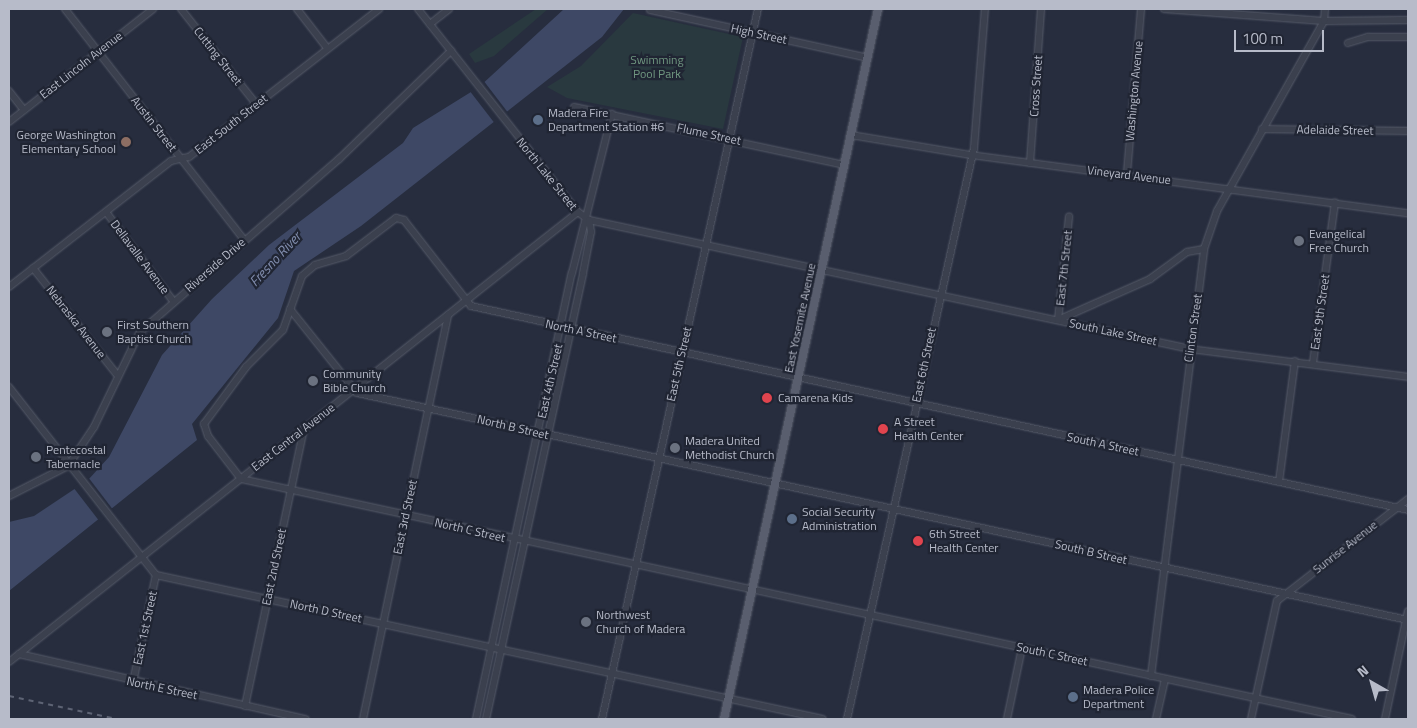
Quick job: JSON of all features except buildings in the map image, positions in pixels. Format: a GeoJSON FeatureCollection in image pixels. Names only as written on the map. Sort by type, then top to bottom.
{"type":"FeatureCollection","features":[{"type":"Feature","properties":{"kind":"main road","name":"East Yosemite Avenue"},"geometry":{"type":"LineString","coordinates":[[724,719],[878,9]]}},
{"type":"Feature","properties":{"kind":"street","name":"Austin Street"},"geometry":{"type":"LineString","coordinates":[[65,9],[244,240]]}},
{"type":"Feature","properties":{"kind":"street","name":"East Lincoln Avenue"},"geometry":{"type":"LineString","coordinates":[[9,122],[153,9]]}},
{"type":"Feature","properties":{"kind":"street","name":"Cutting Street"},"geometry":{"type":"LineString","coordinates":[[181,9],[256,104]]}},
{"type":"Feature","properties":{"kind":"street"},"geometry":{"type":"LineString","coordinates":[[297,9],[327,48]]}},
{"type":"Feature","properties":{"kind":"street","name":"East South Street"},"geometry":{"type":"LineString","coordinates":[[9,287],[171,161],[182,159],[378,9]]}},
{"type":"Feature","properties":{"kind":"street","name":"North Lake Street"},"geometry":{"type":"LineString","coordinates":[[418,9],[468,75],[578,212],[589,220],[821,272]]}},
{"type":"Feature","properties":{"kind":"street"},"geometry":{"type":"LineString","coordinates":[[430,24],[449,9]]}},
{"type":"Feature","properties":{"kind":"street","name":"East 5th Street"},"geometry":{"type":"LineString","coordinates":[[602,719],[751,33],[758,9]]}},
{"type":"Feature","properties":{"kind":"street","name":"East 6th Street"},"geometry":{"type":"LineString","coordinates":[[847,719],[938,297],[971,156],[985,9]]}},
{"type":"Feature","properties":{"kind":"street","name":"Cross Street"},"geometry":{"type":"LineString","coordinates":[[1030,163],[1042,9]]}},
{"type":"Feature","properties":{"kind":"street","name":"Washington Avenue"},"geometry":{"type":"LineString","coordinates":[[1127,174],[1141,9]]}},
{"type":"Feature","properties":{"kind":"street"},"geometry":{"type":"LineString","coordinates":[[1164,9],[1324,21],[1408,20]]}},
{"type":"Feature","properties":{"kind":"street","name":"Clinton Street"},"geometry":{"type":"LineString","coordinates":[[1151,676],[1176,460],[1204,249],[1228,188],[1324,21],[1325,9]]}},
{"type":"Feature","properties":{"kind":"street","name":"High Street"},"geometry":{"type":"LineString","coordinates":[[650,10],[868,58]]}},
{"type":"Feature","properties":{"kind":"street"},"geometry":{"type":"LineString","coordinates":[[1348,43],[1368,37],[1408,37]]}},
{"type":"Feature","properties":{"kind":"street","name":"Riverside Drive"},"geometry":{"type":"LineString","coordinates":[[68,466],[140,332],[339,159],[451,51]]}},
{"type":"Feature","properties":{"kind":"street"},"geometry":{"type":"LineString","coordinates":[[9,91],[24,110]]}},
{"type":"Feature","properties":{"kind":"street","name":"Flume Street"},"geometry":{"type":"LineString","coordinates":[[574,107],[728,138],[844,165]]}},
{"type":"Feature","properties":{"kind":"street","name":"East 4th Street"},"geometry":{"type":"LineString","coordinates":[[476,719],[493,648],[582,231],[589,220],[612,114]]}},
{"type":"Feature","properties":{"kind":"street","name":"Adelaide Street"},"geometry":{"type":"LineString","coordinates":[[1262,129],[1408,131]]}},
{"type":"Feature","properties":{"kind":"street","name":"Vineyard Avenue"},"geometry":{"type":"LineString","coordinates":[[851,135],[971,156],[1127,174],[1408,213]]}},
{"type":"Feature","properties":{"kind":"street","name":"East 9th Street"},"geometry":{"type":"LineString","coordinates":[[1313,363],[1335,203]]}},
{"type":"Feature","properties":{"kind":"street","name":"Dellavalle Avenue"},"geometry":{"type":"LineString","coordinates":[[106,212],[174,301]]}},
{"type":"Feature","properties":{"kind":"street","name":"East Central Avenue"},"geometry":{"type":"LineString","coordinates":[[9,662],[139,556],[241,479],[578,212]]}},
{"type":"Feature","properties":{"kind":"street","name":"East 7th Street"},"geometry":{"type":"LineString","coordinates":[[1058,320],[1069,217]]}},
{"type":"Feature","properties":{"kind":"street"},"geometry":{"type":"LineString","coordinates":[[241,479],[208,436],[204,424],[246,367],[275,341],[308,270],[346,256],[396,218],[404,220],[466,301]]}},
{"type":"Feature","properties":{"kind":"street","name":"East 4th Street"},"geometry":{"type":"LineString","coordinates":[[486,719],[571,329],[591,232],[589,220]]}},
{"type":"Feature","properties":{"kind":"street"},"geometry":{"type":"LineString","coordinates":[[1058,320],[1150,279],[1187,252],[1204,249]]}},
{"type":"Feature","properties":{"kind":"street","name":"Nebraska Avenue"},"geometry":{"type":"LineString","coordinates":[[34,268],[118,376]]}},
{"type":"Feature","properties":{"kind":"street","name":"South Lake Street"},"geometry":{"type":"LineString","coordinates":[[821,272],[1190,349],[1313,363],[1408,377]]}},
{"type":"Feature","properties":{"kind":"street","name":"North A Street"},"geometry":{"type":"LineString","coordinates":[[466,301],[471,306],[562,328],[683,352],[798,379]]}},
{"type":"Feature","properties":{"kind":"street"},"geometry":{"type":"LineString","coordinates":[[290,309],[353,390]]}},
{"type":"Feature","properties":{"kind":"street","name":"East 3rd Street"},"geometry":{"type":"LineString","coordinates":[[363,719],[448,316]]}},
{"type":"Feature","properties":{"kind":"street","name":"East 9th Street"},"geometry":{"type":"LineString","coordinates":[[1279,482],[1295,361]]}},
{"type":"Feature","properties":{"kind":"street","name":"South A Street"},"geometry":{"type":"LineString","coordinates":[[798,379],[1408,510]]}},
{"type":"Feature","properties":{"kind":"street"},"geometry":{"type":"LineString","coordinates":[[9,387],[110,520],[156,575]]}},
{"type":"Feature","properties":{"kind":"street","name":"North B Street"},"geometry":{"type":"LineString","coordinates":[[353,390],[775,485]]}},
{"type":"Feature","properties":{"kind":"street","name":"East 2nd Street"},"geometry":{"type":"LineString","coordinates":[[245,706],[304,429]]}},
{"type":"Feature","properties":{"kind":"street"},"geometry":{"type":"LineString","coordinates":[[9,496],[68,466]]}},
{"type":"Feature","properties":{"kind":"street","name":"North C Street"},"geometry":{"type":"LineString","coordinates":[[241,479],[752,592]]}},
{"type":"Feature","properties":{"kind":"street","name":"South B Street"},"geometry":{"type":"LineString","coordinates":[[775,485],[1282,595],[1407,620]]}},
{"type":"Feature","properties":{"kind":"street","name":"Sunrise Avenue"},"geometry":{"type":"LineString","coordinates":[[1282,595],[1408,499]]}},
{"type":"Feature","properties":{"kind":"street","name":"North D Street"},"geometry":{"type":"LineString","coordinates":[[156,575],[823,719]]}},
{"type":"Feature","properties":{"kind":"street","name":"East 1st Street"},"geometry":{"type":"LineString","coordinates":[[134,682],[156,575]]}},
{"type":"Feature","properties":{"kind":"street","name":"South C Street"},"geometry":{"type":"LineString","coordinates":[[752,592],[1352,719]]}},
{"type":"Feature","properties":{"kind":"street"},"geometry":{"type":"LineString","coordinates":[[1251,719],[1277,601],[1282,595]]}},
{"type":"Feature","properties":{"kind":"street"},"geometry":{"type":"LineString","coordinates":[[1385,719],[1408,611]]}},
{"type":"Feature","properties":{"kind":"street"},"geometry":{"type":"LineString","coordinates":[[1007,719],[1022,648]]}},
{"type":"Feature","properties":{"kind":"street","name":"North E Street"},"geometry":{"type":"LineString","coordinates":[[19,654],[134,682],[306,719]]}},
{"type":"Feature","properties":{"kind":"street"},"geometry":{"type":"LineString","coordinates":[[1156,719],[1165,679]]}},
{"type":"Feature","properties":{"kind":"green space"},"geometry":{"type":"Polygon","coordinates":[[[536,9],[548,9],[494,56],[475,63],[469,54],[536,9]]]}},
{"type":"Feature","properties":{"kind":"green space","name":"Swimming Pool Park"},"geometry":{"type":"Polygon","coordinates":[[[633,13],[743,37],[723,129],[567,98],[547,87],[581,66],[633,13]]]}},
{"type":"Feature","properties":{"kind":"water","name":"Fresno River"},"geometry":{"type":"Polygon","coordinates":[[[564,9],[624,9],[602,37],[361,226],[294,271],[278,318],[192,424],[197,440],[9,591],[9,522],[34,516],[88,480],[109,457],[162,355],[212,299],[269,245],[403,143],[413,128],[479,87],[564,9]]]}},
{"type":"Feature","properties":{"kind":"pier"},"geometry":{"type":"Polygon","coordinates":[[[483,80],[509,114],[496,125],[469,90],[483,80]]]}},
{"type":"Feature","properties":{"kind":"pier"},"geometry":{"type":"Polygon","coordinates":[[[88,477],[114,511],[100,522],[73,487],[88,477]]]}},
{"type":"Feature","properties":{"kind":"railway"},"geometry":{"type":"LineString","coordinates":[[9,696],[116,719]]}},
{"type":"Feature","properties":{"kind":"place","name":"Madera Fire Department Station #6"},"geometry":{"type":"Point","coordinates":[538,120]}},
{"type":"Feature","properties":{"kind":"place","name":"George Washington Elementary School"},"geometry":{"type":"Point","coordinates":[126,142]}},
{"type":"Feature","properties":{"kind":"place","name":"Evangelical Free Church"},"geometry":{"type":"Point","coordinates":[1299,241]}},
{"type":"Feature","properties":{"kind":"place","name":"First Southern Baptist Church"},"geometry":{"type":"Point","coordinates":[107,332]}},
{"type":"Feature","properties":{"kind":"place","name":"Community Bible Church"},"geometry":{"type":"Point","coordinates":[313,381]}},
{"type":"Feature","properties":{"kind":"place","name":"Camarena Kids"},"geometry":{"type":"Point","coordinates":[767,398]}},
{"type":"Feature","properties":{"kind":"place","name":"A Street Health Center"},"geometry":{"type":"Point","coordinates":[883,429]}},
{"type":"Feature","properties":{"kind":"place","name":"Madera United Methodist Church"},"geometry":{"type":"Point","coordinates":[675,448]}},
{"type":"Feature","properties":{"kind":"place","name":"Pentecostal Tabernacle"},"geometry":{"type":"Point","coordinates":[36,457]}},
{"type":"Feature","properties":{"kind":"place","name":"Social Security Administration"},"geometry":{"type":"Point","coordinates":[792,519]}},
{"type":"Feature","properties":{"kind":"place","name":"6th Street Health Center"},"geometry":{"type":"Point","coordinates":[918,541]}},
{"type":"Feature","properties":{"kind":"place","name":"Northwest Church of Madera"},"geometry":{"type":"Point","coordinates":[586,622]}},
{"type":"Feature","properties":{"kind":"place","name":"Madera Police Department"},"geometry":{"type":"Point","coordinates":[1073,697]}}]}
